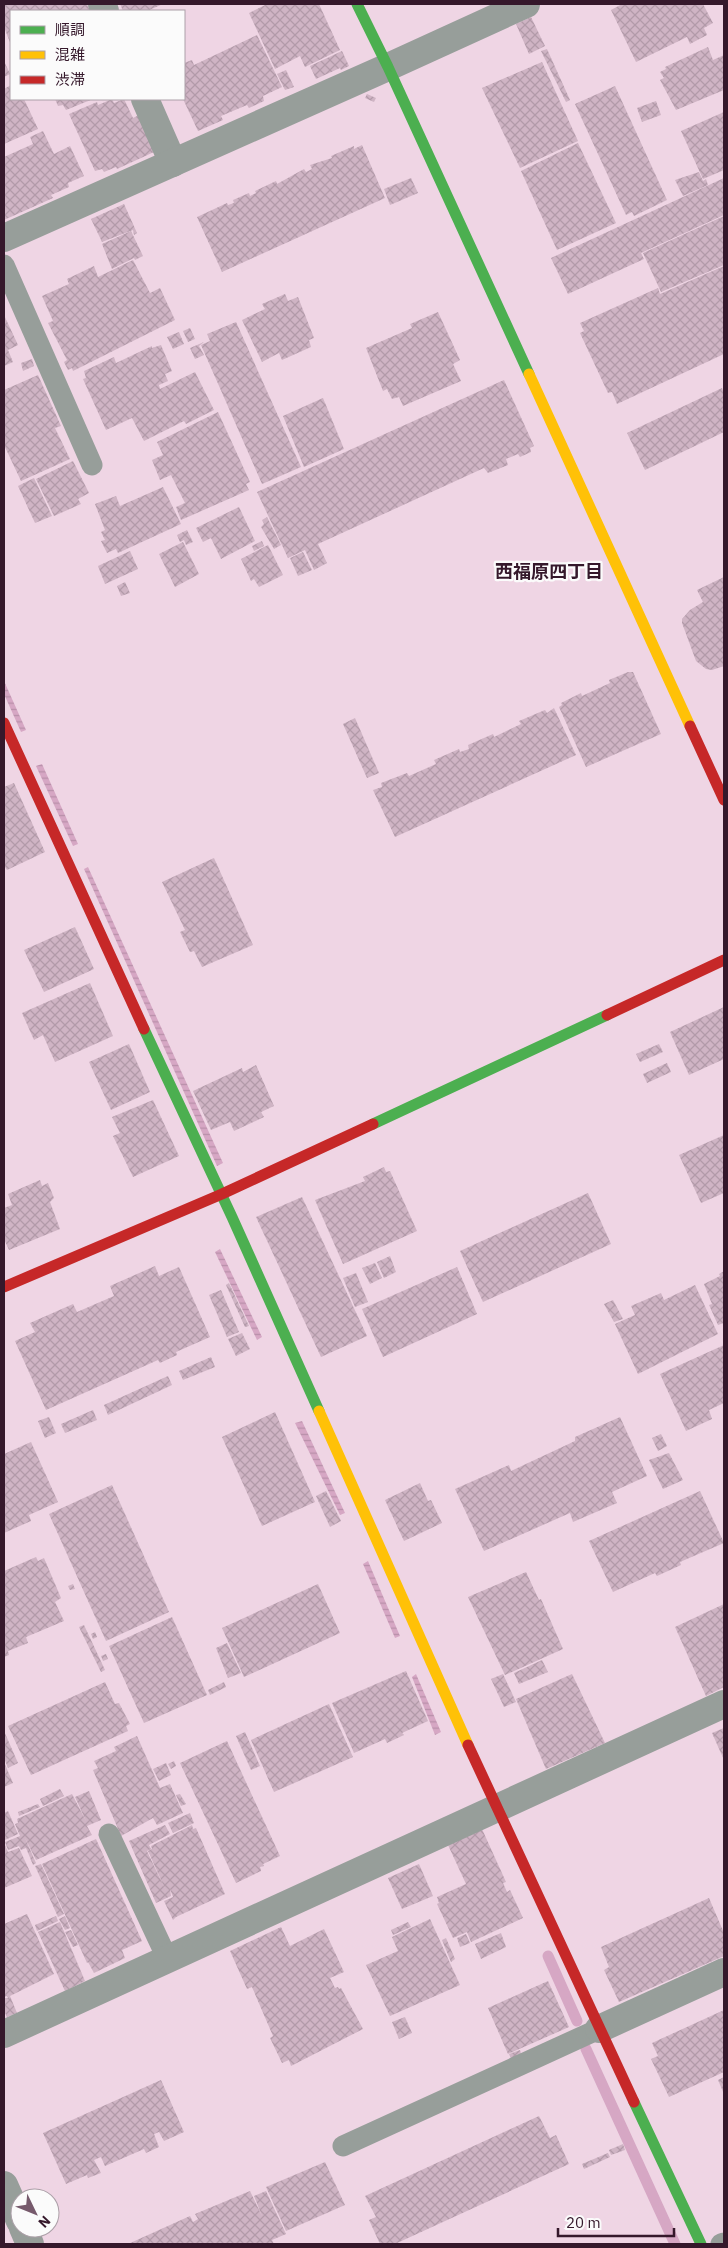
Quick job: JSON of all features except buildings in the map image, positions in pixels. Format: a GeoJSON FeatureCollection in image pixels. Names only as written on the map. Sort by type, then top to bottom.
{"type":"FeatureCollection","features":[{"type":"Feature","properties":{"kind":"street"},"geometry":{"type":"LineString","coordinates":[[357,4],[388,67],[724,800]]}},
{"type":"Feature","properties":{"kind":"street"},"geometry":{"type":"LineString","coordinates":[[4,238],[526,4]]}},
{"type":"Feature","properties":{"kind":"street"},"geometry":{"type":"LineString","coordinates":[[145,100],[173,162]]}},
{"type":"Feature","properties":{"kind":"street"},"geometry":{"type":"LineString","coordinates":[[5,729],[222,1194],[496,1807],[700,2244]]}},
{"type":"Feature","properties":{"kind":"street"},"geometry":{"type":"LineString","coordinates":[[4,1287],[222,1194],[724,960]]}},
{"type":"Feature","properties":{"kind":"street"},"geometry":{"type":"LineString","coordinates":[[4,2034],[724,1704]]}},
{"type":"Feature","properties":{"kind":"street"},"geometry":{"type":"LineString","coordinates":[[599,2029],[724,1972]]}},
{"type":"Feature","properties":{"kind":"lane"},"geometry":{"type":"LineString","coordinates":[[4,265],[92,465]]}},
{"type":"Feature","properties":{"kind":"lane"},"geometry":{"type":"LineString","coordinates":[[109,1834],[167,1958]]}},
{"type":"Feature","properties":{"kind":"lane"},"geometry":{"type":"LineString","coordinates":[[344,2146],[599,2029]]}},
{"type":"Feature","properties":{"kind":"shaded area"},"geometry":{"type":"Polygon","coordinates":[[[4,681],[26,730],[21,732],[4,694],[4,681]]]}},
{"type":"Feature","properties":{"kind":"shaded area"},"geometry":{"type":"Polygon","coordinates":[[[42,764],[78,844],[73,846],[36,766],[42,764]]]}},
{"type":"Feature","properties":{"kind":"shaded area"},"geometry":{"type":"Polygon","coordinates":[[[88,867],[223,1163],[217,1166],[84,869],[88,867]]]}},
{"type":"Feature","properties":{"kind":"shaded area"},"geometry":{"type":"Polygon","coordinates":[[[220,1249],[262,1337],[257,1340],[215,1252],[220,1249]]]}},
{"type":"Feature","properties":{"kind":"shaded area"},"geometry":{"type":"Polygon","coordinates":[[[302,1421],[345,1513],[340,1515],[295,1423],[302,1421]]]}},
{"type":"Feature","properties":{"kind":"shaded area"},"geometry":{"type":"Polygon","coordinates":[[[368,1561],[400,1636],[395,1638],[363,1564],[368,1561]]]}},
{"type":"Feature","properties":{"kind":"shaded area"},"geometry":{"type":"Polygon","coordinates":[[[416,1674],[441,1732],[435,1735],[412,1677],[416,1674]]]}},
{"type":"Feature","properties":{"kind":"waterway"},"geometry":{"type":"LineString","coordinates":[[548,1956],[577,2021]]}},
{"type":"Feature","properties":{"kind":"waterway"},"geometry":{"type":"LineString","coordinates":[[586,2049],[675,2244]]}},
{"type":"Feature","properties":{"kind":"traffic: fast"},"geometry":{"type":"LineString","coordinates":[[357,4],[388,67],[529,374]]}},
{"type":"Feature","properties":{"kind":"traffic: fast"},"geometry":{"type":"LineString","coordinates":[[373,1124],[607,1015]]}},
{"type":"Feature","properties":{"kind":"traffic: fast"},"geometry":{"type":"LineString","coordinates":[[144,1029],[232,1217],[319,1411]]}},
{"type":"Feature","properties":{"kind":"traffic: fast"},"geometry":{"type":"LineString","coordinates":[[634,2102],[701,2244]]}},
{"type":"Feature","properties":{"kind":"traffic: slow"},"geometry":{"type":"LineString","coordinates":[[529,374],[690,726]]}},
{"type":"Feature","properties":{"kind":"traffic: slow"},"geometry":{"type":"LineString","coordinates":[[319,1411],[468,1745]]}},
{"type":"Feature","properties":{"kind":"traffic: jam"},"geometry":{"type":"LineString","coordinates":[[4,723],[144,1029]]}},
{"type":"Feature","properties":{"kind":"traffic: jam"},"geometry":{"type":"LineString","coordinates":[[690,726],[724,800]]}},
{"type":"Feature","properties":{"kind":"traffic: jam"},"geometry":{"type":"LineString","coordinates":[[607,1015],[724,960]]}},
{"type":"Feature","properties":{"kind":"traffic: jam"},"geometry":{"type":"LineString","coordinates":[[4,1287],[222,1194],[373,1124]]}},
{"type":"Feature","properties":{"kind":"traffic: jam"},"geometry":{"type":"LineString","coordinates":[[468,1745],[634,2102]]}},
{"type":"Feature","properties":{"kind":"district","name":"西福原四丁目"},"geometry":{"type":"Point","coordinates":[549,572]}}]}
